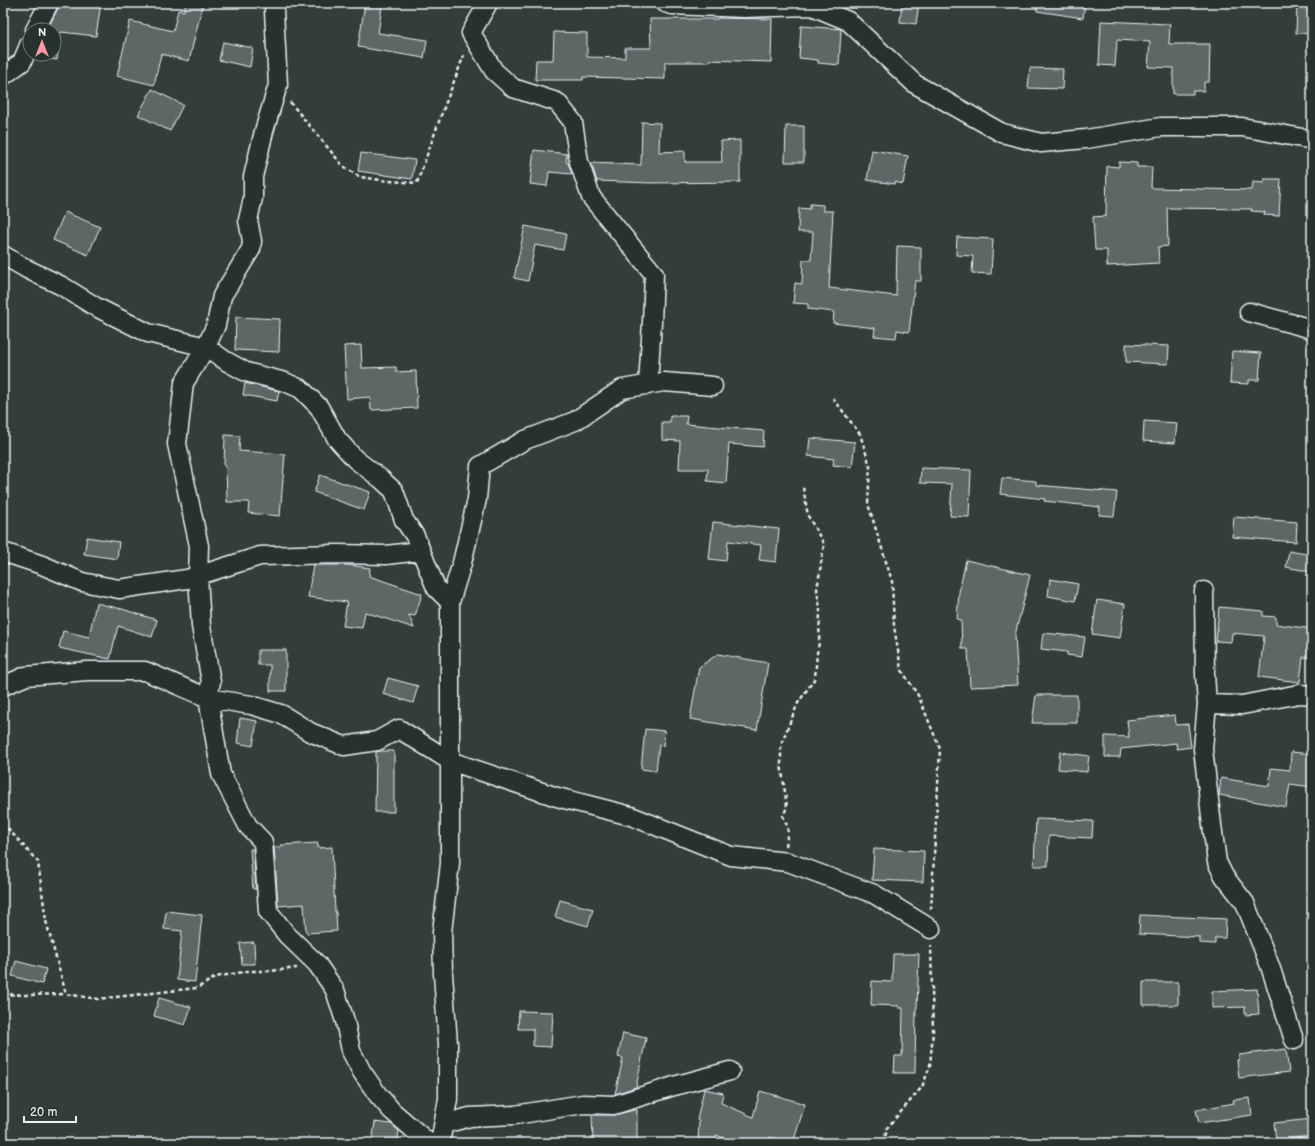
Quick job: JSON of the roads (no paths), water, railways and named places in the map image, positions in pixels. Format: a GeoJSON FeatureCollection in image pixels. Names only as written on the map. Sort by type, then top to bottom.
{"type":"FeatureCollection","features":[{"type":"Feature","properties":{"kind":"street"},"geometry":{"type":"LineString","coordinates":[[39,22],[49,3]]}},
{"type":"Feature","properties":{"kind":"street"},"geometry":{"type":"LineString","coordinates":[[276,3],[274,11],[278,85],[264,131],[253,177],[253,198],[248,220],[252,241],[251,249],[222,296],[216,325],[206,347],[184,383],[177,444],[199,546],[198,576],[201,626],[211,682],[208,698],[221,774],[248,826],[263,842],[268,910],[287,935],[317,964],[335,990],[345,1021],[351,1051],[362,1072],[378,1095],[392,1111],[429,1143]]}},
{"type":"Feature","properties":{"kind":"street"},"geometry":{"type":"LineString","coordinates":[[488,3],[471,34],[494,71],[499,76],[513,88],[557,102],[573,122],[579,162],[591,197],[654,274],[648,385]]}},
{"type":"Feature","properties":{"kind":"street"},"geometry":{"type":"LineString","coordinates":[[665,3],[744,8],[812,6],[848,21],[915,84],[1002,133],[1041,143],[1086,139],[1161,127],[1242,127],[1312,139]]}},
{"type":"Feature","properties":{"kind":"street"},"geometry":{"type":"LineString","coordinates":[[3,76],[22,62]]}},
{"type":"Feature","properties":{"kind":"street"},"geometry":{"type":"LineString","coordinates":[[3,254],[27,269],[62,286],[96,307],[148,333],[206,347],[226,361],[246,372],[284,382],[301,389],[319,407],[337,439],[354,459],[381,479],[394,492],[404,520],[415,536],[436,588],[450,602]]}},
{"type":"Feature","properties":{"kind":"street"},"geometry":{"type":"LineString","coordinates":[[1249,312],[1312,329]]}},
{"type":"Feature","properties":{"kind":"street"},"geometry":{"type":"LineString","coordinates":[[440,1143],[448,1099],[448,1044],[443,974],[442,932],[450,863],[450,602],[462,563],[477,499],[480,466],[525,440],[575,421],[622,390],[664,382],[713,386]]}},
{"type":"Feature","properties":{"kind":"street"},"geometry":{"type":"LineString","coordinates":[[3,552],[42,565],[82,582],[119,589],[187,580],[260,556],[337,554],[386,555],[420,550]]}},
{"type":"Feature","properties":{"kind":"street"},"geometry":{"type":"LineString","coordinates":[[1204,591],[1205,674],[1207,704],[1203,749],[1217,862],[1224,876],[1245,903],[1270,966],[1294,1040]]}},
{"type":"Feature","properties":{"kind":"street"},"geometry":{"type":"LineString","coordinates":[[3,686],[26,676],[87,671],[144,671],[208,698],[251,705],[281,714],[310,732],[344,746],[377,741],[399,729],[450,762],[557,797],[631,816],[731,856],[788,862],[874,894],[931,929]]}},
{"type":"Feature","properties":{"kind":"street"},"geometry":{"type":"LineString","coordinates":[[1207,704],[1242,705],[1299,694],[1312,695]]}},
{"type":"Feature","properties":{"kind":"street"},"geometry":{"type":"LineString","coordinates":[[444,1124],[470,1117],[515,1115],[583,1104],[614,1105],[674,1086],[730,1071]]}}]}
